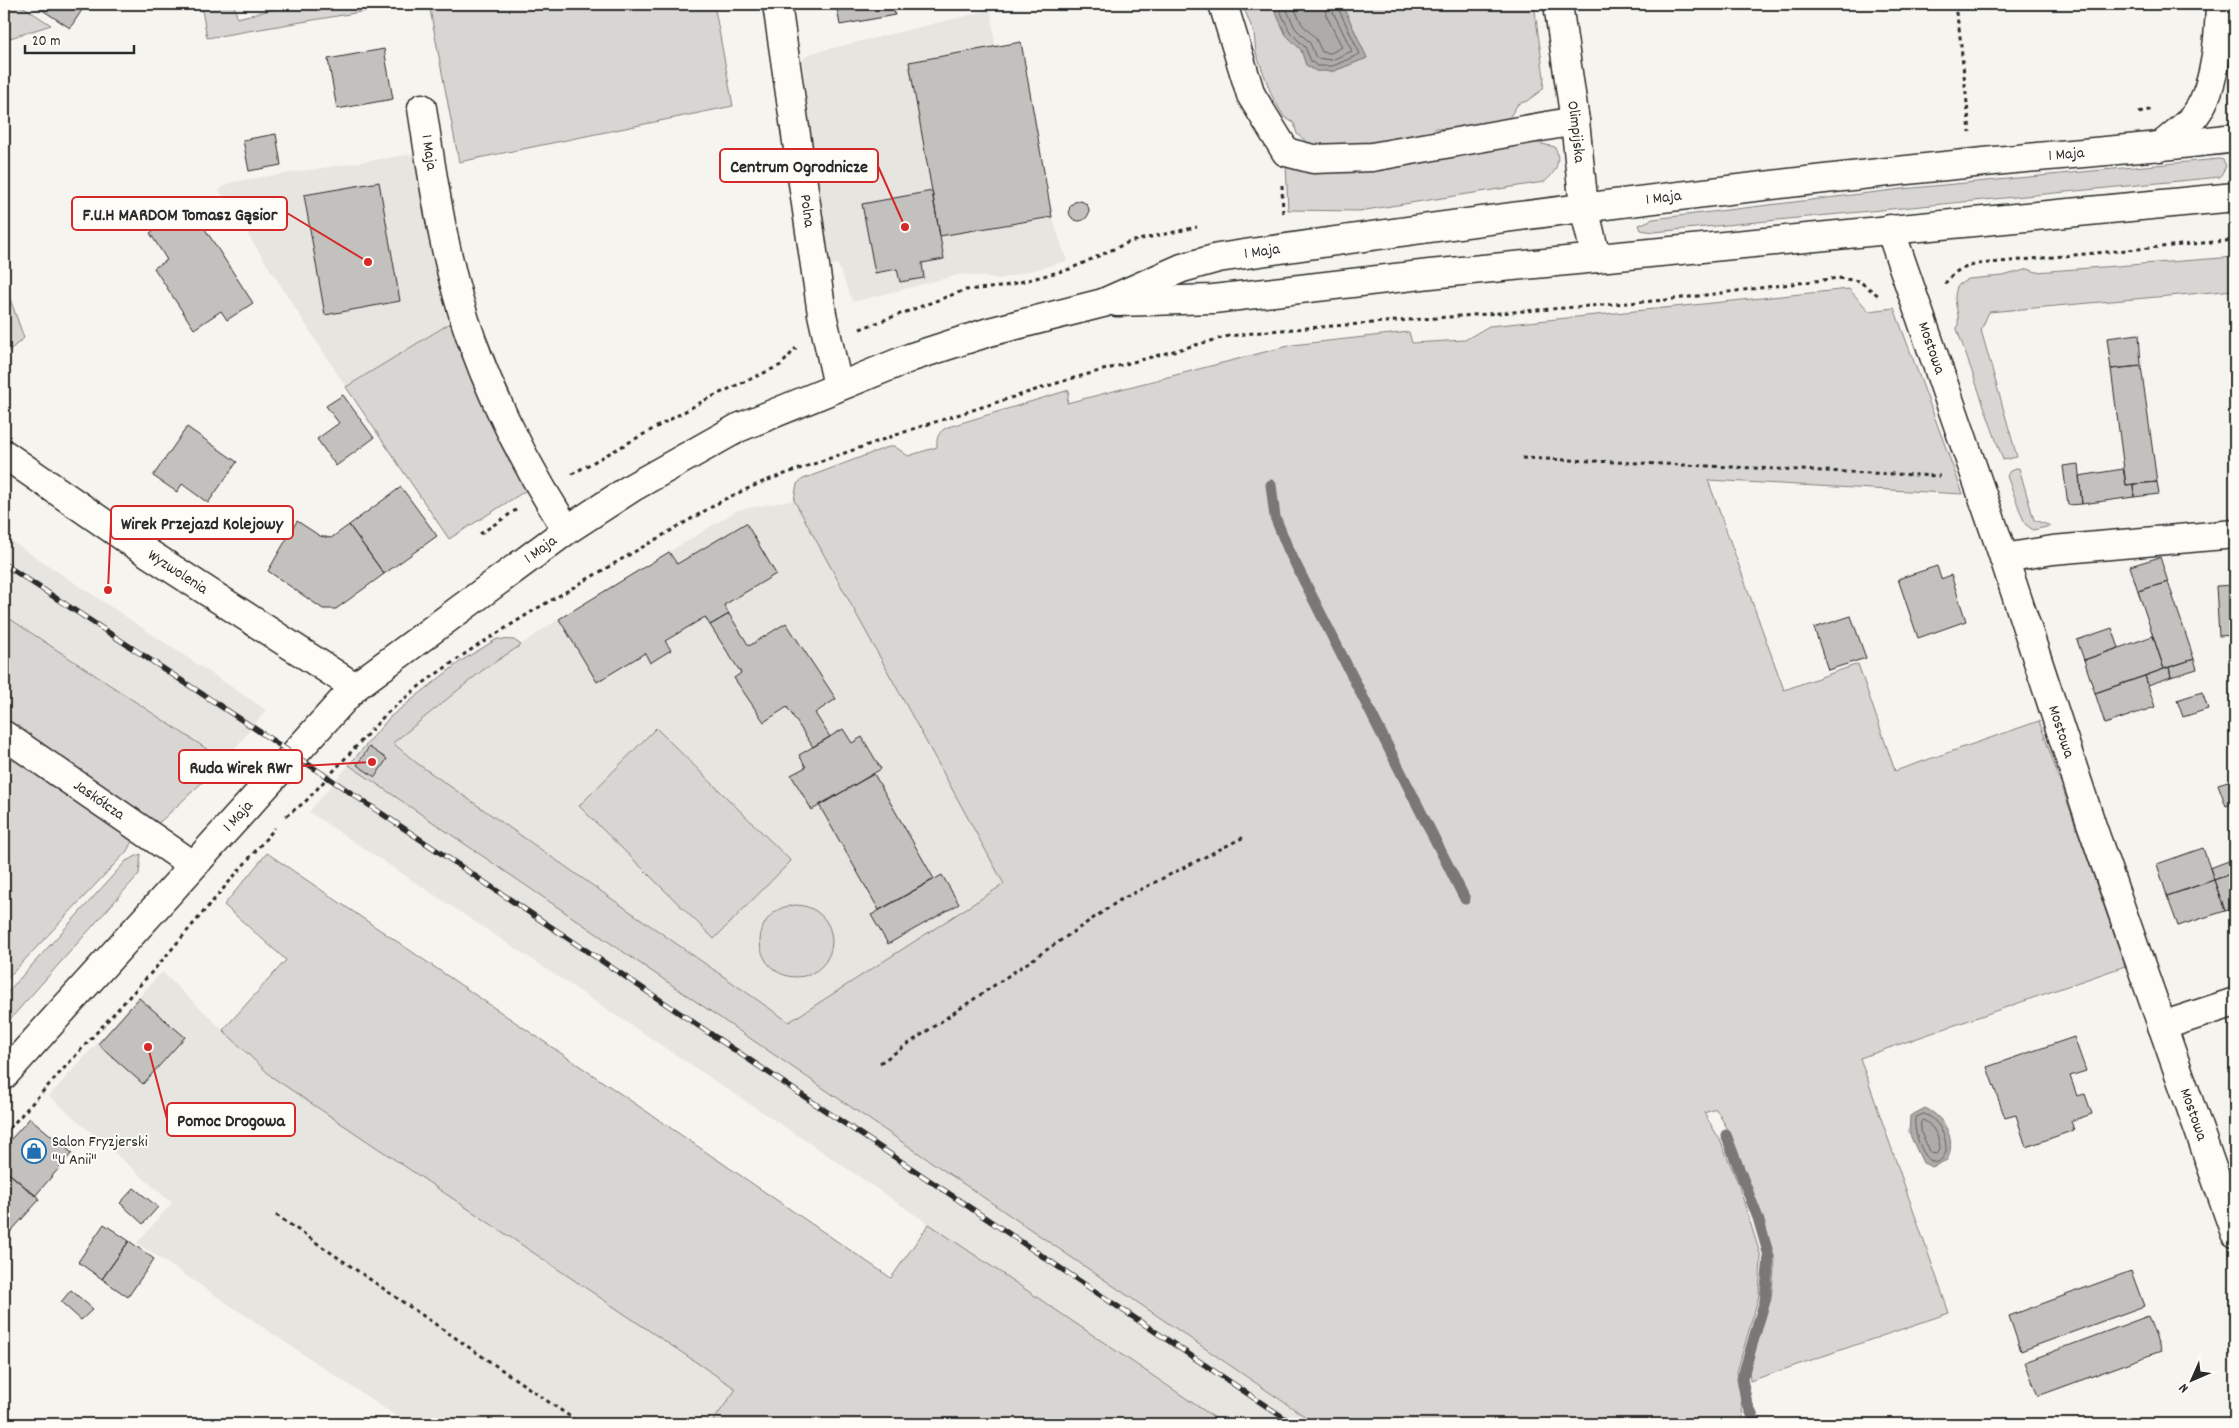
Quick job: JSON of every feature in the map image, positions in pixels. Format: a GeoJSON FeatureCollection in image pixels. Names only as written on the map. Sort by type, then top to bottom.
{"type":"FeatureCollection","features":[{"type":"Feature","properties":{"kind":"main road","name":"Polna"},"geometry":{"type":"LineString","coordinates":[[777,4],[822,314],[838,386]]}},
{"type":"Feature","properties":{"kind":"main road"},"geometry":{"type":"LineString","coordinates":[[1224,4],[1252,95],[1286,152],[1313,159],[1372,157],[1575,122]]}},
{"type":"Feature","properties":{"kind":"main road","name":"Olimpijska"},"geometry":{"type":"LineString","coordinates":[[1558,4],[1575,122],[1584,207],[1596,258]]}},
{"type":"Feature","properties":{"kind":"main road"},"geometry":{"type":"LineString","coordinates":[[2160,148],[2193,118],[2214,72],[2220,4]]}},
{"type":"Feature","properties":{"kind":"main road","name":"1 Maja"},"geometry":{"type":"LineString","coordinates":[[422,108],[441,227],[472,340],[497,402],[543,492],[567,530]]}},
{"type":"Feature","properties":{"kind":"main road","name":"1 Maja"},"geometry":{"type":"LineString","coordinates":[[4,1075],[355,687],[567,530],[633,487],[738,428],[838,386],[912,357],[989,332],[1103,303],[1182,268],[1218,258],[1584,207],[1996,160],[2160,148],[2235,138]]}},
{"type":"Feature","properties":{"kind":"main road","name":"1 Maja"},"geometry":{"type":"LineString","coordinates":[[1103,303],[1213,299],[1596,258],[2235,197]]}},
{"type":"Feature","properties":{"kind":"main road","name":"Mostowa"},"geometry":{"type":"LineString","coordinates":[[1890,229],[2004,558],[2092,826],[2235,1233]]}},
{"type":"Feature","properties":{"kind":"main road","name":"Wyzwolenia"},"geometry":{"type":"LineString","coordinates":[[4,454],[131,542],[355,687]]}},
{"type":"Feature","properties":{"kind":"main road"},"geometry":{"type":"LineString","coordinates":[[2004,558],[2053,550],[2235,534]]}},
{"type":"Feature","properties":{"kind":"main road","name":"Jaskółcza"},"geometry":{"type":"LineString","coordinates":[[4,735],[193,865]]}},
{"type":"Feature","properties":{"kind":"main road"},"geometry":{"type":"LineString","coordinates":[[2162,1026],[2235,1002]]}},
{"type":"Feature","properties":{"kind":"path"},"geometry":{"type":"LineString","coordinates":[[1954,4],[1959,27],[1970,134]]}},
{"type":"Feature","properties":{"kind":"path"},"geometry":{"type":"LineString","coordinates":[[1282,183],[1284,219]]}},
{"type":"Feature","properties":{"kind":"path"},"geometry":{"type":"LineString","coordinates":[[4,1134],[160,964],[286,816],[305,802],[386,714],[422,684],[469,651],[727,498],[765,481],[913,429],[1070,379],[1229,336],[1269,331],[1666,300],[1838,278],[1859,281],[1877,297],[1910,289],[1944,287],[1949,276],[1958,269],[1978,264],[2235,240]]}},
{"type":"Feature","properties":{"kind":"path"},"geometry":{"type":"LineString","coordinates":[[480,534],[587,465],[707,399],[781,365],[794,352],[798,342]]}},
{"type":"Feature","properties":{"kind":"path"},"geometry":{"type":"LineString","coordinates":[[1522,458],[1976,478]]}},
{"type":"Feature","properties":{"kind":"path"},"geometry":{"type":"LineString","coordinates":[[880,1063],[1120,900],[1244,837]]}},
{"type":"Feature","properties":{"kind":"path"},"geometry":{"type":"LineString","coordinates":[[276,1215],[581,1424]]}},
{"type":"Feature","properties":{"kind":"shaded area"},"geometry":{"type":"Polygon","coordinates":[[[4,4],[19,4],[51,25],[4,40],[4,4]]]}},
{"type":"Feature","properties":{"kind":"shaded area"},"geometry":{"type":"Polygon","coordinates":[[[201,4],[234,4],[237,18],[297,4],[408,4],[207,38],[201,4]]]}},
{"type":"Feature","properties":{"kind":"shaded area"},"geometry":{"type":"Polygon","coordinates":[[[429,4],[714,4],[733,106],[459,162],[429,4]]]}},
{"type":"Feature","properties":{"kind":"shaded area"},"geometry":{"type":"Polygon","coordinates":[[[1246,4],[1272,4],[1286,35],[1301,50],[1306,65],[1316,71],[1334,71],[1367,58],[1344,8],[1344,4],[1534,4],[1544,77],[1543,89],[1527,101],[1518,104],[1509,118],[1495,126],[1479,124],[1451,129],[1436,128],[1427,135],[1357,147],[1338,144],[1327,148],[1310,144],[1297,134],[1294,123],[1284,117],[1272,96],[1256,53],[1254,33],[1243,6],[1246,4]]]}},
{"type":"Feature","properties":{"kind":"shaded area"},"geometry":{"type":"Polygon","coordinates":[[[991,10],[995,46],[1021,42],[1052,217],[1067,261],[1000,279],[962,274],[853,302],[838,264],[830,265],[816,177],[802,59],[812,53],[991,10]]]}},
{"type":"Feature","properties":{"kind":"shaded area"},"geometry":{"type":"Polygon","coordinates":[[[1529,141],[1555,147],[1557,152],[1556,167],[1544,182],[1359,211],[1288,210],[1286,164],[1529,141]]]}},
{"type":"Feature","properties":{"kind":"shaded area"},"geometry":{"type":"Polygon","coordinates":[[[413,154],[452,322],[346,387],[219,190],[231,182],[413,154]]]}},
{"type":"Feature","properties":{"kind":"shaded area"},"geometry":{"type":"Polygon","coordinates":[[[2223,160],[2226,166],[2220,177],[1654,232],[1641,230],[1639,225],[1653,219],[1902,189],[2223,160]]]}},
{"type":"Feature","properties":{"kind":"shaded area"},"geometry":{"type":"Polygon","coordinates":[[[2235,257],[2235,290],[1989,312],[1981,330],[2017,457],[2003,460],[1957,329],[1958,318],[1955,293],[1957,286],[1968,279],[2003,276],[2028,269],[2036,272],[2235,257]]]}},
{"type":"Feature","properties":{"kind":"shaded area"},"geometry":{"type":"Polygon","coordinates":[[[4,282],[24,338],[4,355],[4,282]]]}},
{"type":"Feature","properties":{"kind":"shaded area"},"geometry":{"type":"Polygon","coordinates":[[[1849,289],[1869,311],[1894,308],[1963,494],[1708,480],[1784,690],[1858,664],[1895,771],[2039,721],[2125,966],[1860,1058],[1949,1313],[1750,1381],[1749,1370],[1771,1299],[1775,1260],[1730,1133],[1716,1109],[1704,1113],[1720,1140],[1738,1183],[1761,1257],[1759,1295],[1737,1372],[1744,1424],[1316,1424],[349,765],[390,717],[461,661],[497,639],[514,640],[521,645],[483,670],[393,743],[418,764],[789,1022],[1004,884],[794,500],[797,484],[803,479],[885,448],[894,446],[908,456],[937,447],[939,435],[942,430],[948,427],[1069,390],[1067,403],[1292,345],[1409,332],[1412,343],[1465,340],[1489,326],[1849,289]]]}},
{"type":"Feature","properties":{"kind":"shaded area"},"geometry":{"type":"Polygon","coordinates":[[[452,322],[530,488],[449,539],[346,387],[452,322]]]}},
{"type":"Feature","properties":{"kind":"shaded area"},"geometry":{"type":"Polygon","coordinates":[[[2019,468],[2034,520],[2051,526],[2033,530],[2025,524],[2007,476],[2010,471],[2019,468]]]}},
{"type":"Feature","properties":{"kind":"shaded area"},"geometry":{"type":"Polygon","coordinates":[[[794,500],[1004,884],[789,1022],[418,764],[393,742],[483,670],[559,619],[738,510],[794,500]]]}},
{"type":"Feature","properties":{"kind":"shaded area"},"geometry":{"type":"Polygon","coordinates":[[[4,536],[266,710],[225,761],[4,615],[4,536]]]}},
{"type":"Feature","properties":{"kind":"shaded area"},"geometry":{"type":"Polygon","coordinates":[[[4,615],[225,761],[161,821],[154,825],[4,728],[4,615]]]}},
{"type":"Feature","properties":{"kind":"shaded area"},"geometry":{"type":"Polygon","coordinates":[[[656,728],[791,861],[714,939],[579,806],[656,728]]]}},
{"type":"Feature","properties":{"kind":"shaded area"},"geometry":{"type":"Polygon","coordinates":[[[4,745],[130,834],[132,841],[127,851],[4,982],[4,745]]]}},
{"type":"Feature","properties":{"kind":"shaded area"},"geometry":{"type":"Polygon","coordinates":[[[349,765],[1316,1424],[1224,1424],[821,1151],[309,812],[349,765]]]}},
{"type":"Feature","properties":{"kind":"shaded area"},"geometry":{"type":"Polygon","coordinates":[[[267,853],[891,1278],[929,1224],[1224,1424],[711,1424],[736,1389],[272,1077],[223,1030],[286,960],[224,905],[267,853]]]}},
{"type":"Feature","properties":{"kind":"shaded area"},"geometry":{"type":"Polygon","coordinates":[[[141,854],[139,874],[4,1026],[4,996],[126,861],[141,854]]]}},
{"type":"Feature","properties":{"kind":"shaded area"},"geometry":{"type":"Polygon","coordinates":[[[796,905],[810,908],[822,915],[829,927],[832,941],[829,955],[822,967],[810,974],[796,977],[782,974],[770,967],[763,955],[760,941],[763,927],[770,915],[782,908],[796,905]]]}},
{"type":"Feature","properties":{"kind":"shaded area"},"geometry":{"type":"Polygon","coordinates":[[[162,972],[272,1077],[736,1389],[711,1424],[408,1424],[137,1243],[172,1203],[49,1096],[162,972]]]}},
{"type":"Feature","properties":{"kind":"water"},"geometry":{"type":"Polygon","coordinates":[[[1272,4],[1344,4],[1344,8],[1367,58],[1334,71],[1316,71],[1306,65],[1301,50],[1286,35],[1272,4]]]}},
{"type":"Feature","properties":{"kind":"water"},"geometry":{"type":"Polygon","coordinates":[[[1925,1108],[1943,1123],[1950,1137],[1951,1145],[1947,1160],[1932,1167],[1923,1163],[1909,1133],[1910,1116],[1925,1108]]]}},
{"type":"Feature","properties":{"kind":"building"},"geometry":{"type":"Polygon","coordinates":[[[33,4],[86,4],[70,28],[33,4]]]}},
{"type":"Feature","properties":{"kind":"building"},"geometry":{"type":"Polygon","coordinates":[[[836,4],[892,4],[895,15],[840,25],[836,4]]]}},
{"type":"Feature","properties":{"kind":"building"},"geometry":{"type":"Polygon","coordinates":[[[1021,42],[1052,217],[940,236],[909,62],[1021,42]]]}},
{"type":"Feature","properties":{"kind":"building"},"geometry":{"type":"Polygon","coordinates":[[[384,49],[393,99],[337,109],[328,59],[384,49]]]}},
{"type":"Feature","properties":{"kind":"building"},"geometry":{"type":"Polygon","coordinates":[[[276,134],[281,165],[249,171],[243,140],[276,134]]]}},
{"type":"Feature","properties":{"kind":"building"},"geometry":{"type":"Polygon","coordinates":[[[379,182],[400,301],[325,315],[304,195],[379,182]]]}},
{"type":"Feature","properties":{"kind":"building"},"geometry":{"type":"Polygon","coordinates":[[[932,191],[944,259],[922,263],[924,278],[900,282],[897,269],[875,273],[862,204],[932,191]]]}},
{"type":"Feature","properties":{"kind":"building"},"geometry":{"type":"Polygon","coordinates":[[[1079,201],[1086,204],[1089,211],[1086,218],[1079,221],[1072,218],[1069,211],[1072,204],[1079,201]]]}},
{"type":"Feature","properties":{"kind":"building"},"geometry":{"type":"Polygon","coordinates":[[[190,206],[253,303],[227,320],[221,311],[194,329],[154,268],[167,260],[150,233],[190,206]]]}},
{"type":"Feature","properties":{"kind":"building"},"geometry":{"type":"Polygon","coordinates":[[[2139,334],[2141,366],[2111,369],[2107,338],[2139,334]]]}},
{"type":"Feature","properties":{"kind":"building"},"geometry":{"type":"Polygon","coordinates":[[[2141,366],[2157,482],[2126,485],[2111,369],[2141,366]]]}},
{"type":"Feature","properties":{"kind":"building"},"geometry":{"type":"Polygon","coordinates":[[[343,395],[374,438],[336,466],[317,439],[339,423],[326,406],[343,395]]]}},
{"type":"Feature","properties":{"kind":"building"},"geometry":{"type":"Polygon","coordinates":[[[187,427],[237,462],[208,503],[182,484],[177,492],[153,476],[187,427]]]}},
{"type":"Feature","properties":{"kind":"building"},"geometry":{"type":"Polygon","coordinates":[[[2078,464],[2082,504],[2068,505],[2063,466],[2078,464]]]}},
{"type":"Feature","properties":{"kind":"building"},"geometry":{"type":"Polygon","coordinates":[[[2123,469],[2126,485],[2133,484],[2134,497],[2082,504],[2079,476],[2123,469]]]}},
{"type":"Feature","properties":{"kind":"building"},"geometry":{"type":"Polygon","coordinates":[[[2157,482],[2159,494],[2134,497],[2133,484],[2157,482]]]}},
{"type":"Feature","properties":{"kind":"building"},"geometry":{"type":"Polygon","coordinates":[[[401,487],[437,536],[384,574],[349,525],[401,487]]]}},
{"type":"Feature","properties":{"kind":"building"},"geometry":{"type":"Polygon","coordinates":[[[297,521],[320,536],[331,538],[349,525],[384,574],[336,609],[323,609],[268,571],[297,521]]]}},
{"type":"Feature","properties":{"kind":"building"},"geometry":{"type":"Polygon","coordinates":[[[746,523],[776,574],[724,605],[729,614],[710,625],[705,617],[665,641],[671,650],[650,663],[645,653],[597,682],[559,619],[669,552],[677,564],[746,523]]]}},
{"type":"Feature","properties":{"kind":"building"},"geometry":{"type":"Polygon","coordinates":[[[2160,557],[2168,582],[2138,591],[2130,566],[2160,557]]]}},
{"type":"Feature","properties":{"kind":"building"},"geometry":{"type":"Polygon","coordinates":[[[1937,566],[1941,579],[1951,575],[1966,621],[1918,638],[1898,579],[1937,566]]]}},
{"type":"Feature","properties":{"kind":"building"},"geometry":{"type":"Polygon","coordinates":[[[2168,582],[2194,659],[2164,669],[2138,591],[2168,582]]]}},
{"type":"Feature","properties":{"kind":"building"},"geometry":{"type":"Polygon","coordinates":[[[2235,585],[2235,635],[2219,636],[2216,586],[2235,585]]]}},
{"type":"Feature","properties":{"kind":"building"},"geometry":{"type":"Polygon","coordinates":[[[729,614],[749,646],[786,623],[836,699],[815,713],[830,737],[813,747],[787,707],[764,722],[734,678],[741,673],[710,625],[729,614]]]}},
{"type":"Feature","properties":{"kind":"building"},"geometry":{"type":"Polygon","coordinates":[[[1851,616],[1866,658],[1828,670],[1814,628],[1851,616]]]}},
{"type":"Feature","properties":{"kind":"building"},"geometry":{"type":"Polygon","coordinates":[[[2112,628],[2119,648],[2084,660],[2077,640],[2112,628]]]}},
{"type":"Feature","properties":{"kind":"building"},"geometry":{"type":"Polygon","coordinates":[[[2153,636],[2164,669],[2095,693],[2084,660],[2153,636]]]}},
{"type":"Feature","properties":{"kind":"building"},"geometry":{"type":"Polygon","coordinates":[[[2194,659],[2197,669],[2171,677],[2169,667],[2194,659]]]}},
{"type":"Feature","properties":{"kind":"building"},"geometry":{"type":"Polygon","coordinates":[[[2169,667],[2171,677],[2148,685],[2145,676],[2169,667]]]}},
{"type":"Feature","properties":{"kind":"building"},"geometry":{"type":"Polygon","coordinates":[[[2145,676],[2155,707],[2105,724],[2095,693],[2145,676]]]}},
{"type":"Feature","properties":{"kind":"building"},"geometry":{"type":"Polygon","coordinates":[[[2202,692],[2208,709],[2183,717],[2177,700],[2202,692]]]}},
{"type":"Feature","properties":{"kind":"building"},"geometry":{"type":"Polygon","coordinates":[[[843,729],[852,743],[862,737],[881,769],[812,810],[791,775],[806,767],[799,755],[843,729]]]}},
{"type":"Feature","properties":{"kind":"building"},"geometry":{"type":"Polygon","coordinates":[[[369,747],[387,759],[375,777],[357,765],[369,747]]]}},
{"type":"Feature","properties":{"kind":"building"},"geometry":{"type":"Polygon","coordinates":[[[874,774],[934,879],[879,910],[819,805],[874,774]]]}},
{"type":"Feature","properties":{"kind":"building"},"geometry":{"type":"Polygon","coordinates":[[[2235,779],[2235,803],[2226,806],[2218,784],[2235,779]]]}},
{"type":"Feature","properties":{"kind":"building"},"geometry":{"type":"Polygon","coordinates":[[[2203,848],[2214,880],[2167,896],[2157,864],[2203,848]]]}},
{"type":"Feature","properties":{"kind":"building"},"geometry":{"type":"Polygon","coordinates":[[[2234,859],[2235,872],[2214,880],[2210,868],[2234,859]]]}},
{"type":"Feature","properties":{"kind":"building"},"geometry":{"type":"Polygon","coordinates":[[[2235,872],[2235,908],[2225,911],[2214,880],[2235,872]]]}},
{"type":"Feature","properties":{"kind":"building"},"geometry":{"type":"Polygon","coordinates":[[[942,875],[959,904],[888,944],[871,915],[942,875]]]}},
{"type":"Feature","properties":{"kind":"building"},"geometry":{"type":"Polygon","coordinates":[[[2214,880],[2225,911],[2178,926],[2167,896],[2214,880]]]}},
{"type":"Feature","properties":{"kind":"building"},"geometry":{"type":"Polygon","coordinates":[[[139,998],[185,1037],[143,1084],[98,1044],[139,998]]]}},
{"type":"Feature","properties":{"kind":"building"},"geometry":{"type":"Polygon","coordinates":[[[2074,1037],[2086,1071],[2070,1076],[2077,1096],[2085,1094],[2092,1114],[2071,1121],[2074,1130],[2026,1147],[2016,1115],[2005,1118],[1987,1067],[2074,1037]]]}},
{"type":"Feature","properties":{"kind":"building"},"geometry":{"type":"Polygon","coordinates":[[[30,1118],[72,1153],[35,1196],[4,1169],[4,1147],[30,1118]]]}},
{"type":"Feature","properties":{"kind":"building"},"geometry":{"type":"Polygon","coordinates":[[[4,1169],[40,1199],[4,1239],[4,1169]]]}},
{"type":"Feature","properties":{"kind":"building"},"geometry":{"type":"Polygon","coordinates":[[[134,1188],[158,1207],[143,1224],[120,1203],[134,1188]]]}},
{"type":"Feature","properties":{"kind":"building"},"geometry":{"type":"Polygon","coordinates":[[[104,1224],[129,1241],[102,1279],[78,1262],[104,1224]]]}},
{"type":"Feature","properties":{"kind":"building"},"geometry":{"type":"Polygon","coordinates":[[[129,1241],[154,1259],[128,1297],[102,1279],[129,1241]]]}},
{"type":"Feature","properties":{"kind":"building"},"geometry":{"type":"Polygon","coordinates":[[[2131,1271],[2144,1306],[2021,1351],[2009,1316],[2131,1271]]]}},
{"type":"Feature","properties":{"kind":"building"},"geometry":{"type":"Polygon","coordinates":[[[71,1290],[93,1309],[81,1320],[61,1302],[71,1290]]]}},
{"type":"Feature","properties":{"kind":"building"},"geometry":{"type":"Polygon","coordinates":[[[2148,1316],[2161,1351],[2038,1396],[2025,1362],[2148,1316]]]}},
{"type":"Feature","properties":{"kind":"waterway"},"geometry":{"type":"LineString","coordinates":[[1271,485],[1275,517],[1289,551],[1465,899]]}},
{"type":"Feature","properties":{"kind":"waterway"},"geometry":{"type":"LineString","coordinates":[[1726,1135],[1758,1218],[1769,1256],[1765,1300],[1742,1379],[1747,1403],[1756,1424]]}},
{"type":"Feature","properties":{"kind":"railway"},"geometry":{"type":"LineString","coordinates":[[4,564],[257,730],[1293,1424]]}},
{"type":"Feature","properties":{"kind":"place","name":"Centrum Ogrodnicze"},"geometry":{"type":"Point","coordinates":[905,227]}},
{"type":"Feature","properties":{"kind":"place","name":"F.U.H MARDOM Tomasz Gąsior"},"geometry":{"type":"Point","coordinates":[368,262]}},
{"type":"Feature","properties":{"kind":"place","name":"Wirek Przejazd Kolejowy"},"geometry":{"type":"Point","coordinates":[108,590]}},
{"type":"Feature","properties":{"kind":"place","name":"Ruda Wirek RWr"},"geometry":{"type":"Point","coordinates":[372,762]}},
{"type":"Feature","properties":{"kind":"place","name":"Pomoc Drogowa"},"geometry":{"type":"Point","coordinates":[148,1047]}},
{"type":"Feature","properties":{"kind":"place","name":"Salon Fryzjerski \"U Anii\""},"geometry":{"type":"Point","coordinates":[34,1151]}}]}
